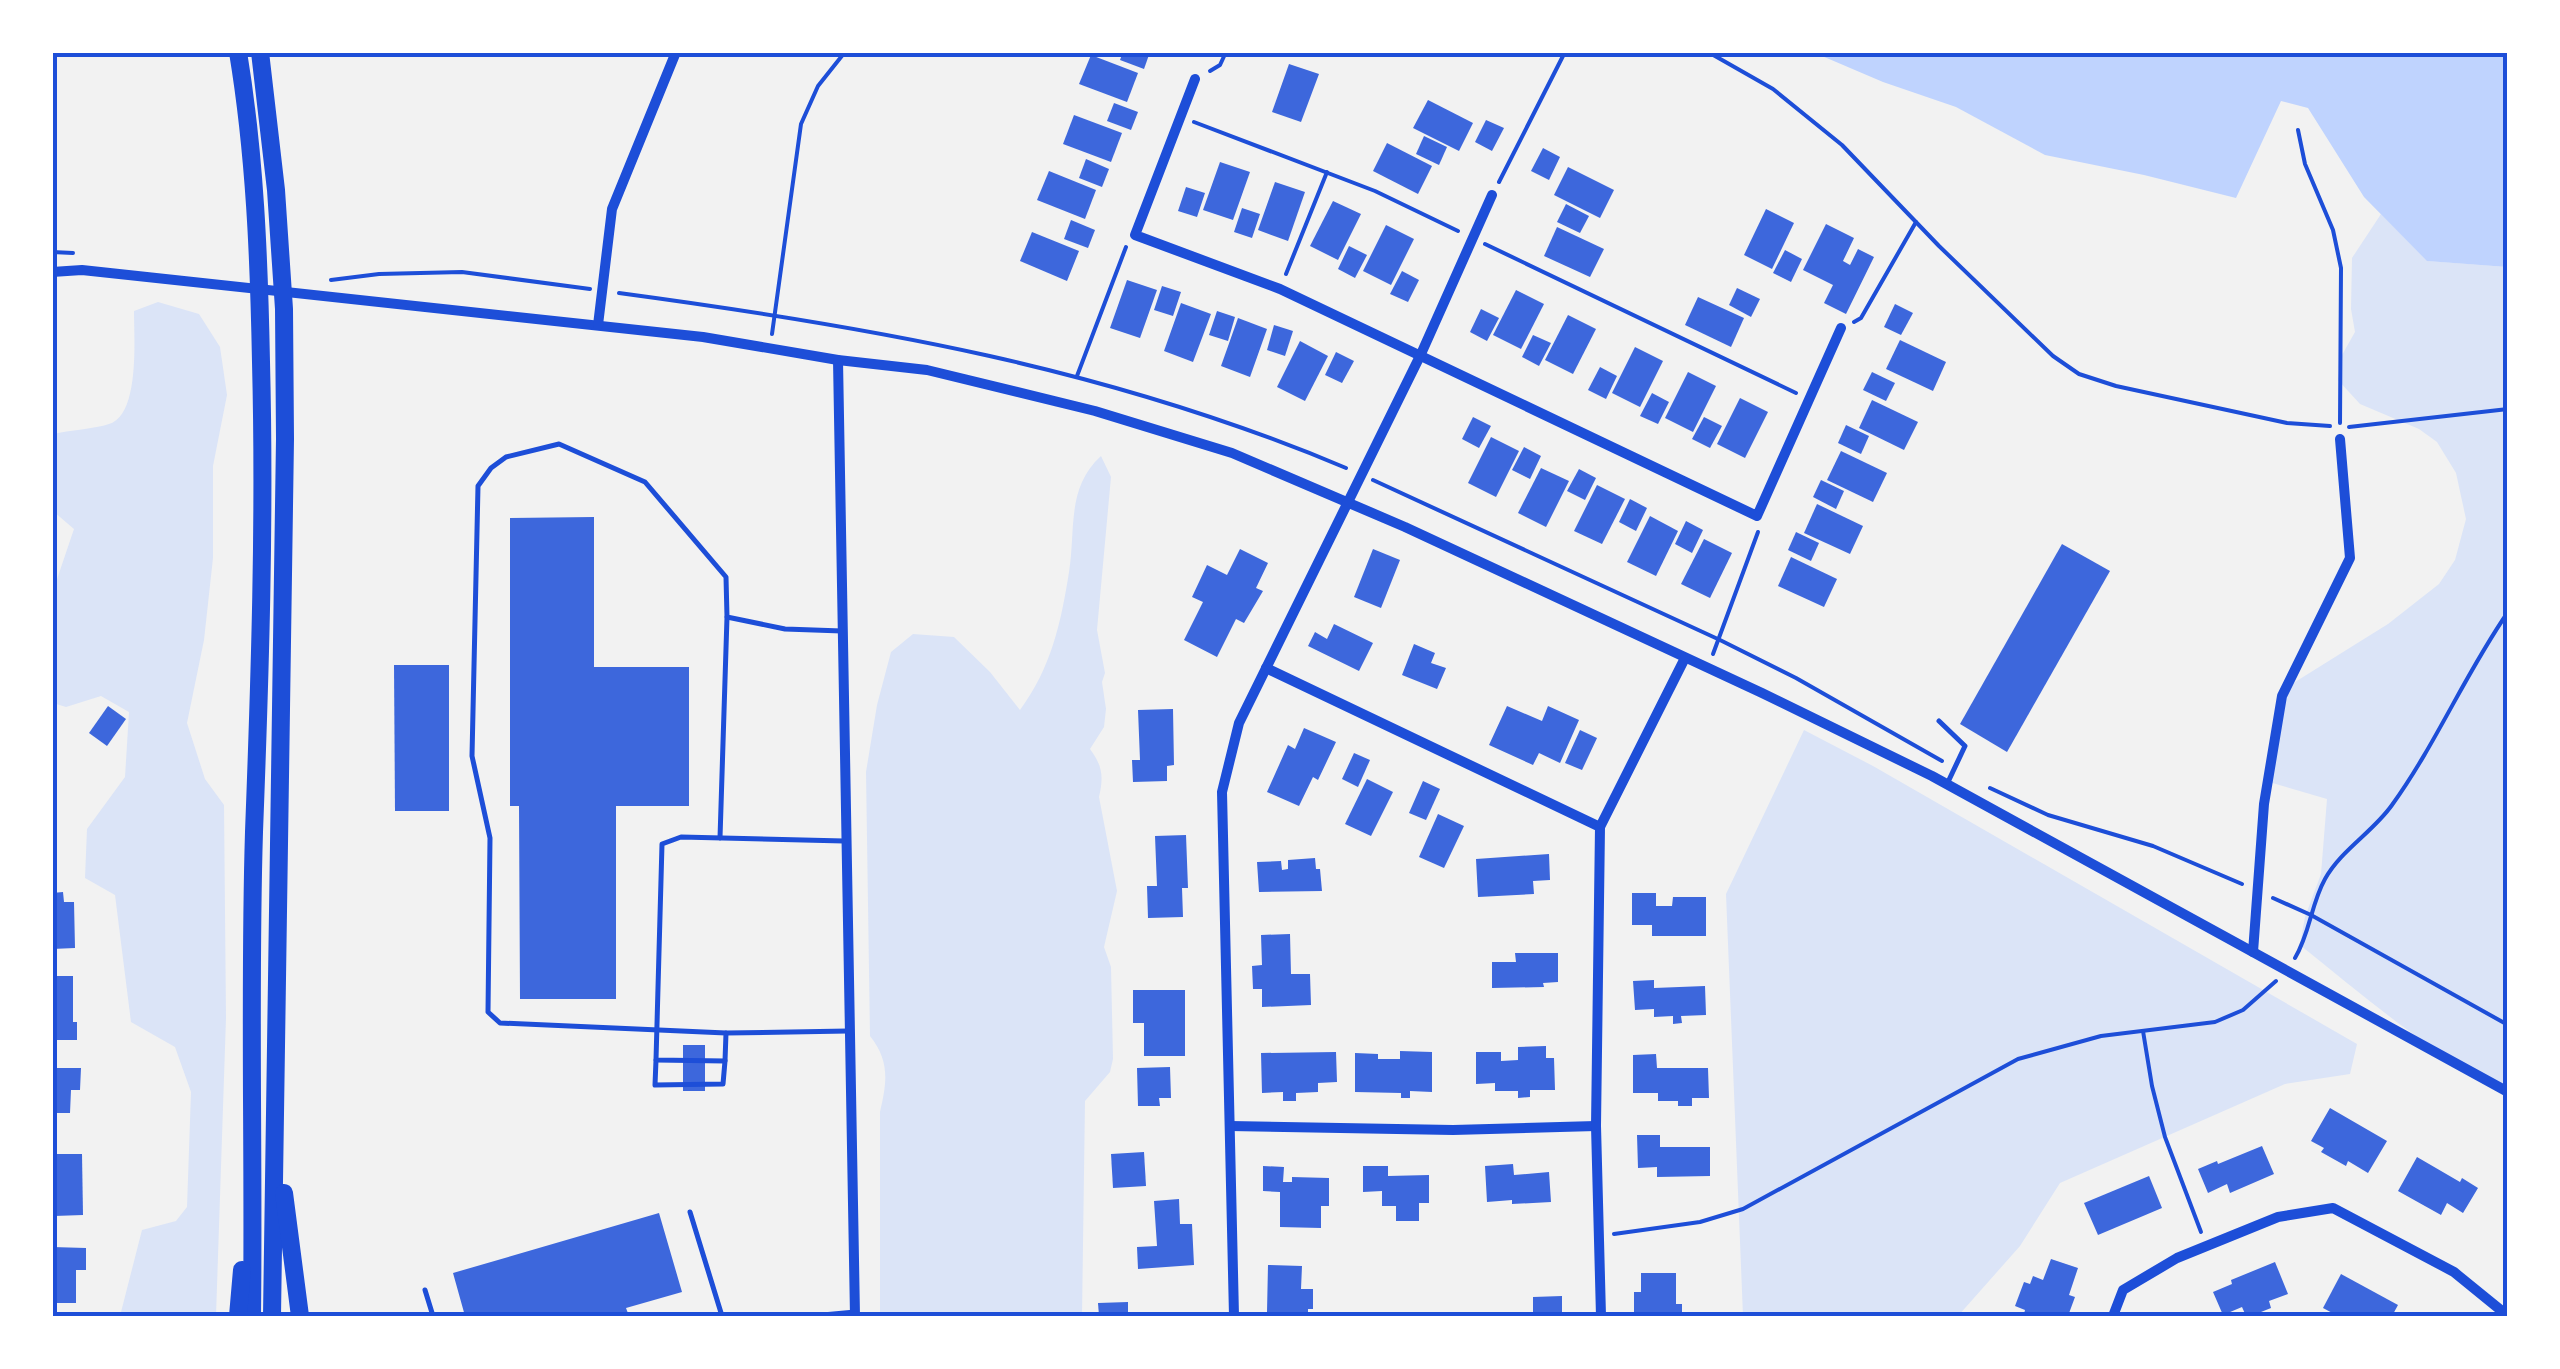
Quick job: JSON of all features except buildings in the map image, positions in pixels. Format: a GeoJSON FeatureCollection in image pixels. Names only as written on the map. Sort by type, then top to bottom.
{"type":"FeatureCollection","features":[{"type":"Feature","properties":{"kind":"highway"},"geometry":{"type":"LineString","coordinates":[[238,52],[247,106],[260,255],[263,507],[254,835],[252,1316]]}},
{"type":"Feature","properties":{"kind":"highway"},"geometry":{"type":"LineString","coordinates":[[260,52],[284,309],[285,507],[272,1316]]}},
{"type":"Feature","properties":{"kind":"highway"},"geometry":{"type":"LineString","coordinates":[[277,1058],[282,1166],[300,1316]]}},
{"type":"Feature","properties":{"kind":"highway"},"geometry":{"type":"LineString","coordinates":[[238,1316],[252,1125]]}},
{"type":"Feature","properties":{"kind":"street"},"geometry":{"type":"LineString","coordinates":[[598,325],[612,209],[676,52]]}},
{"type":"Feature","properties":{"kind":"street"},"geometry":{"type":"LineString","coordinates":[[1195,79],[1135,235],[1280,288],[1757,516],[1840,328]]}},
{"type":"Feature","properties":{"kind":"street"},"geometry":{"type":"LineString","coordinates":[[1234,1316],[1222,792],[1239,723],[1421,354],[1492,196]]}},
{"type":"Feature","properties":{"kind":"street"},"geometry":{"type":"LineString","coordinates":[[52,272],[82,270],[598,325],[927,370],[1095,410],[1232,453],[1708,668],[1947,784],[2508,1092]]}},
{"type":"Feature","properties":{"kind":"street"},"geometry":{"type":"LineString","coordinates":[[838,360],[855,1314]]}},
{"type":"Feature","properties":{"kind":"street"},"geometry":{"type":"LineString","coordinates":[[2253,952],[2264,804],[2282,696],[2350,558],[2340,440]]}},
{"type":"Feature","properties":{"kind":"street"},"geometry":{"type":"LineString","coordinates":[[1601,1316],[1596,1126],[1600,827],[1686,658]]}},
{"type":"Feature","properties":{"kind":"street"},"geometry":{"type":"LineString","coordinates":[[1266,668],[1600,827]]}},
{"type":"Feature","properties":{"kind":"street"},"geometry":{"type":"LineString","coordinates":[[1230,1126],[1453,1130],[1596,1126]]}},
{"type":"Feature","properties":{"kind":"street"},"geometry":{"type":"LineString","coordinates":[[2113,1316],[2122,1290],[2177,1258],[2278,1216],[2333,1208],[2454,1272],[2508,1316]]}},
{"type":"Feature","properties":{"kind":"lane"},"geometry":{"type":"LineString","coordinates":[[720,838],[726,577],[645,482],[559,444],[506,457],[491,468],[478,486],[472,756],[490,838],[488,1012],[500,1023],[726,1033],[852,1031]]}},
{"type":"Feature","properties":{"kind":"lane"},"geometry":{"type":"LineString","coordinates":[[727,617],[786,629],[842,632]]}},
{"type":"Feature","properties":{"kind":"lane"},"geometry":{"type":"LineString","coordinates":[[1938,720],[1965,746],[1947,784]]}},
{"type":"Feature","properties":{"kind":"lane"},"geometry":{"type":"LineString","coordinates":[[726,1033],[723,1084],[655,1084],[662,844],[681,838],[847,840]]}},
{"type":"Feature","properties":{"kind":"lane"},"geometry":{"type":"LineString","coordinates":[[656,1060],[725,1061]]}},
{"type":"Feature","properties":{"kind":"lane"},"geometry":{"type":"LineString","coordinates":[[690,1212],[722,1316]]}},
{"type":"Feature","properties":{"kind":"lane"},"geometry":{"type":"LineString","coordinates":[[424,1290],[433,1316]]}},
{"type":"Feature","properties":{"kind":"lane"},"geometry":{"type":"LineString","coordinates":[[812,1316],[855,1314]]}},
{"type":"Feature","properties":{"kind":"path"},"geometry":{"type":"LineString","coordinates":[[770,348],[801,124],[818,86],[845,52]]}},
{"type":"Feature","properties":{"kind":"path"},"geometry":{"type":"LineString","coordinates":[[1195,79],[1220,65],[1226,52]]}},
{"type":"Feature","properties":{"kind":"path"},"geometry":{"type":"LineString","coordinates":[[1492,196],[1564,52]]}},
{"type":"Feature","properties":{"kind":"path"},"geometry":{"type":"LineString","coordinates":[[1708,52],[1773,88],[1820,126],[2053,356],[2079,374],[2116,386],[2287,423],[2340,427],[2508,409]]}},
{"type":"Feature","properties":{"kind":"path"},"geometry":{"type":"LineString","coordinates":[[1180,117],[1376,191],[1810,400]]}},
{"type":"Feature","properties":{"kind":"path"},"geometry":{"type":"LineString","coordinates":[[2298,130],[2305,164],[2333,230],[2341,268],[2340,427]]}},
{"type":"Feature","properties":{"kind":"path"},"geometry":{"type":"LineString","coordinates":[[1280,288],[1327,172]]}},
{"type":"Feature","properties":{"kind":"path"},"geometry":{"type":"LineString","coordinates":[[1840,328],[1861,318],[1916,222]]}},
{"type":"Feature","properties":{"kind":"path"},"geometry":{"type":"LineString","coordinates":[[1077,376],[1123,251],[1135,235]]}},
{"type":"Feature","properties":{"kind":"path"},"geometry":{"type":"LineString","coordinates":[[52,252],[86,254]]}},
{"type":"Feature","properties":{"kind":"path"},"geometry":{"type":"LineString","coordinates":[[320,280],[462,272],[776,314],[951,345],[1077,376],[1212,417],[1360,474],[1720,640],[1796,678],[1955,769]]}},
{"type":"Feature","properties":{"kind":"path"},"geometry":{"type":"LineString","coordinates":[[1708,668],[1759,538],[1757,516]]}},
{"type":"Feature","properties":{"kind":"path"},"geometry":{"type":"LineString","coordinates":[[1599,1236],[1700,1222],[1743,1209],[2018,1060],[2068,1043],[2231,1016],[2263,995],[2302,946],[2328,874],[2394,802],[2508,612]]}},
{"type":"Feature","properties":{"kind":"path"},"geometry":{"type":"LineString","coordinates":[[1988,786],[2048,815],[2153,846],[2312,915],[2508,1024]]}},
{"type":"Feature","properties":{"kind":"path"},"geometry":{"type":"LineString","coordinates":[[2143,1031],[2165,1137],[2207,1246]]}},
{"type":"Feature","properties":{"kind":"shaded area"},"geometry":{"type":"Polygon","coordinates":[[[2381,214],[2428,261],[2507,267],[2507,1092],[2426,1043],[2300,945],[2305,917],[2321,874],[2327,799],[2269,782],[2287,687],[2388,624],[2439,584],[2455,560],[2466,519],[2456,473],[2437,442],[2419,429],[2360,404],[2338,380],[2342,355],[2355,332],[2351,309],[2352,258],[2381,214]]]}},
{"type":"Feature","properties":{"kind":"shaded area"},"geometry":{"type":"Polygon","coordinates":[[[158,302],[199,314],[220,347],[227,395],[213,466],[213,558],[204,640],[187,723],[205,779],[224,805],[226,1018],[216,1316],[120,1316],[142,1230],[176,1221],[187,1207],[191,1092],[175,1047],[131,1022],[115,895],[85,878],[87,829],[125,777],[129,712],[101,696],[66,707],[53,703],[53,591],[74,529],[53,511],[53,434],[103,426],[119,418],[131,391],[134,311],[158,302]]]}},
{"type":"Feature","properties":{"kind":"shaded area"},"geometry":{"type":"Polygon","coordinates":[[[1101,456],[1111,477],[1097,630],[1105,673],[1102,682],[1106,709],[1104,727],[1090,749],[1101,771],[1099,797],[1117,891],[1104,947],[1111,967],[1113,1059],[1110,1072],[1085,1101],[1082,1316],[880,1316],[880,1112],[885,1072],[881,1054],[870,1036],[866,772],[877,705],[891,652],[913,634],[954,637],[990,672],[1020,710],[1040,678],[1053,644],[1069,572],[1077,495],[1090,468],[1101,456]]]}},
{"type":"Feature","properties":{"kind":"shaded area"},"geometry":{"type":"Polygon","coordinates":[[[1804,730],[2357,1044],[2350,1074],[2285,1084],[2060,1183],[2020,1246],[1958,1316],[1743,1316],[1726,894],[1804,730]]]}},
{"type":"Feature","properties":{"kind":"water"},"geometry":{"type":"Polygon","coordinates":[[[1815,53],[2507,53],[2507,267],[2427,261],[2364,197],[2308,108],[2281,101],[2236,198],[2045,155],[1956,107],[1815,53]]]}}]}
